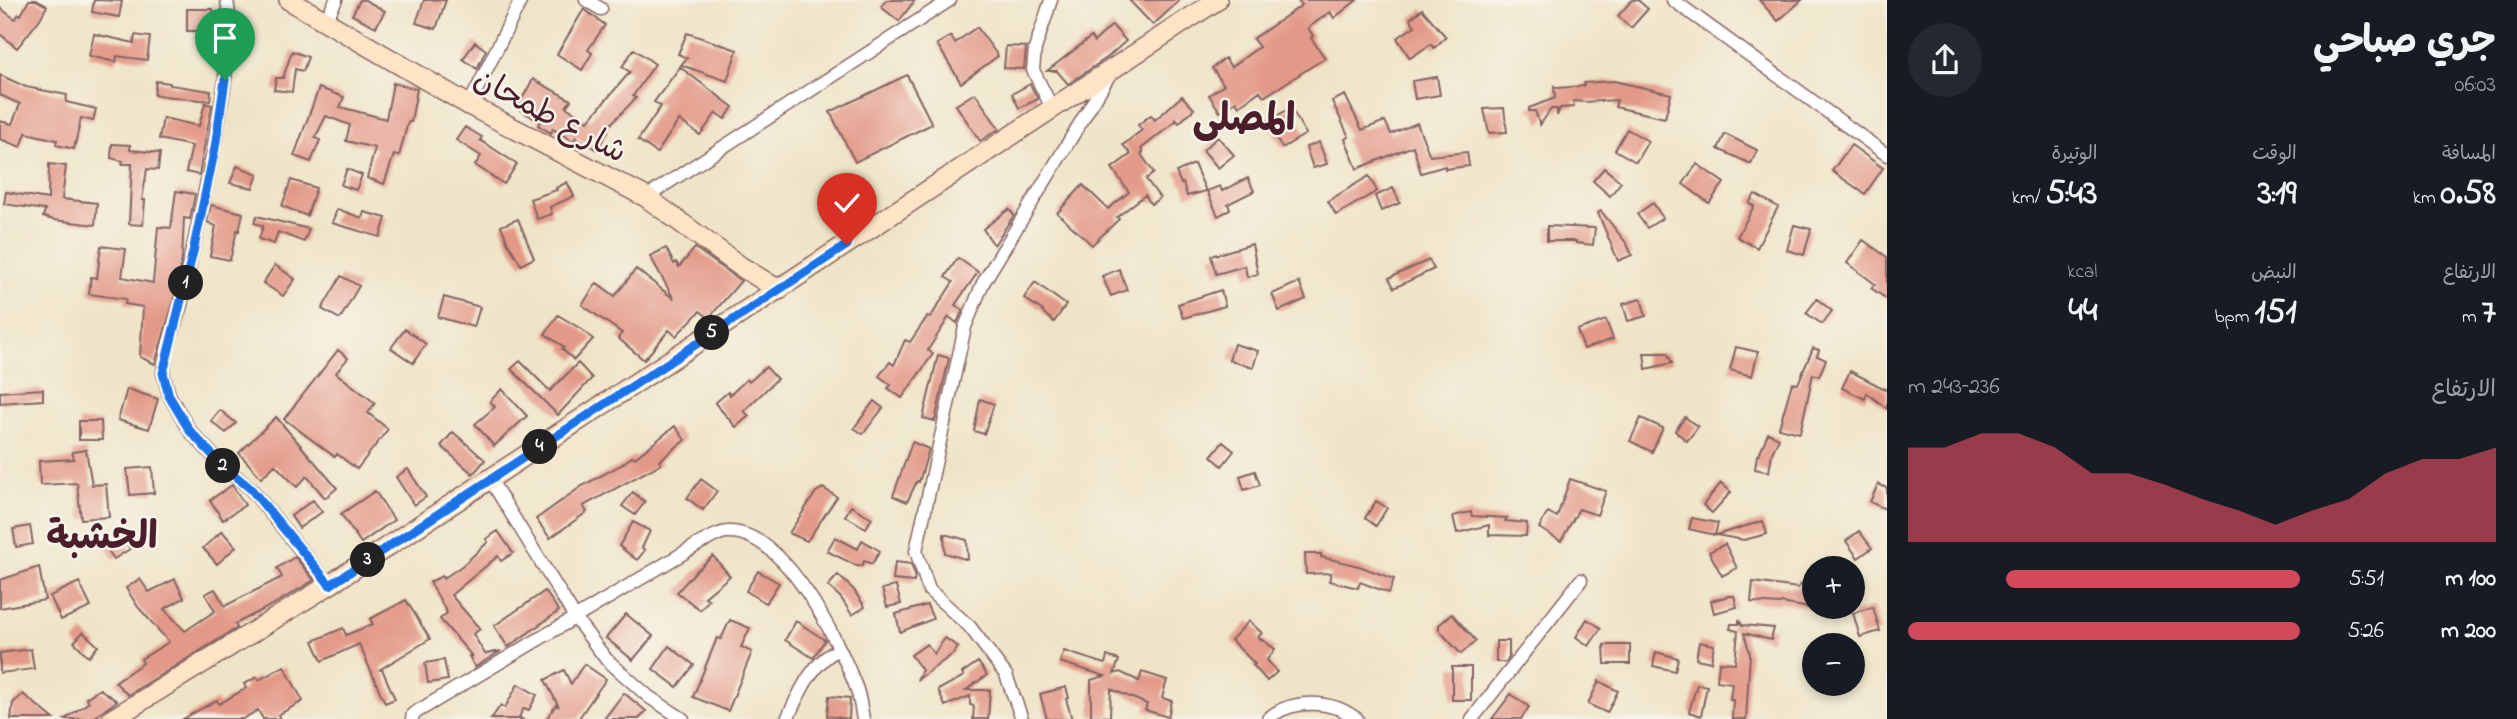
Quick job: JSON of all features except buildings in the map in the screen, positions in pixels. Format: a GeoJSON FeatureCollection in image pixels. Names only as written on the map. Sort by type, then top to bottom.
{"type":"FeatureCollection","features":[{"type":"Feature","properties":{"kind":"main road","name":"شارع طمحان"},"geometry":{"type":"LineString","coordinates":[[289,0],[469,105],[646,197],[740,266],[779,290]]}},
{"type":"Feature","properties":{"kind":"main road"},"geometry":{"type":"LineString","coordinates":[[111,719],[330,585],[1217,0]]}},
{"type":"Feature","properties":{"kind":"street"},"geometry":{"type":"LineString","coordinates":[[227,0],[229,14],[225,80],[215,148],[181,305],[163,373],[169,396],[190,431],[222,465],[251,489],[330,585]]}},
{"type":"Feature","properties":{"kind":"street"},"geometry":{"type":"LineString","coordinates":[[326,20],[336,0]]}},
{"type":"Feature","properties":{"kind":"street"},"geometry":{"type":"LineString","coordinates":[[469,105],[521,0]]}},
{"type":"Feature","properties":{"kind":"street"},"geometry":{"type":"LineString","coordinates":[[586,0],[601,9]]}},
{"type":"Feature","properties":{"kind":"street"},"geometry":{"type":"LineString","coordinates":[[646,197],[950,0]]}},
{"type":"Feature","properties":{"kind":"street"},"geometry":{"type":"LineString","coordinates":[[1051,0],[1035,49],[1034,70],[1053,110]]}},
{"type":"Feature","properties":{"kind":"street"},"geometry":{"type":"LineString","coordinates":[[1673,0],[1887,155]]}},
{"type":"Feature","properties":{"kind":"street"},"geometry":{"type":"LineString","coordinates":[[1022,719],[1006,675],[970,627],[929,590],[916,551],[965,327],[983,283],[1112,71]]}},
{"type":"Feature","properties":{"kind":"street"},"geometry":{"type":"LineString","coordinates":[[490,479],[576,619],[606,659],[649,697],[682,719]]}},
{"type":"Feature","properties":{"kind":"street"},"geometry":{"type":"LineString","coordinates":[[412,719],[413,714],[702,542],[725,532],[747,534],[775,554],[803,585],[839,649],[857,690],[863,719]]}},
{"type":"Feature","properties":{"kind":"street"},"geometry":{"type":"LineString","coordinates":[[1472,719],[1581,580]]}},
{"type":"Feature","properties":{"kind":"street"},"geometry":{"type":"LineString","coordinates":[[787,719],[814,669],[825,656],[839,649]]}},
{"type":"Feature","properties":{"kind":"street"},"geometry":{"type":"LineString","coordinates":[[1268,719],[1279,709],[1302,704],[1337,708],[1357,719]]}},
{"type":"Feature","properties":{"kind":"district","name":"المصلى"},"geometry":{"type":"Point","coordinates":[1244,117]}},
{"type":"Feature","properties":{"kind":"district","name":"الخشبة"},"geometry":{"type":"Point","coordinates":[102,535]}},
{"type":"Feature","properties":{"kind":"route"},"geometry":{"type":"LineString","coordinates":[[225,80],[215,148],[193,252],[163,373],[169,396],[190,431],[222,465],[251,489],[330,585],[847,245]]}}]}
